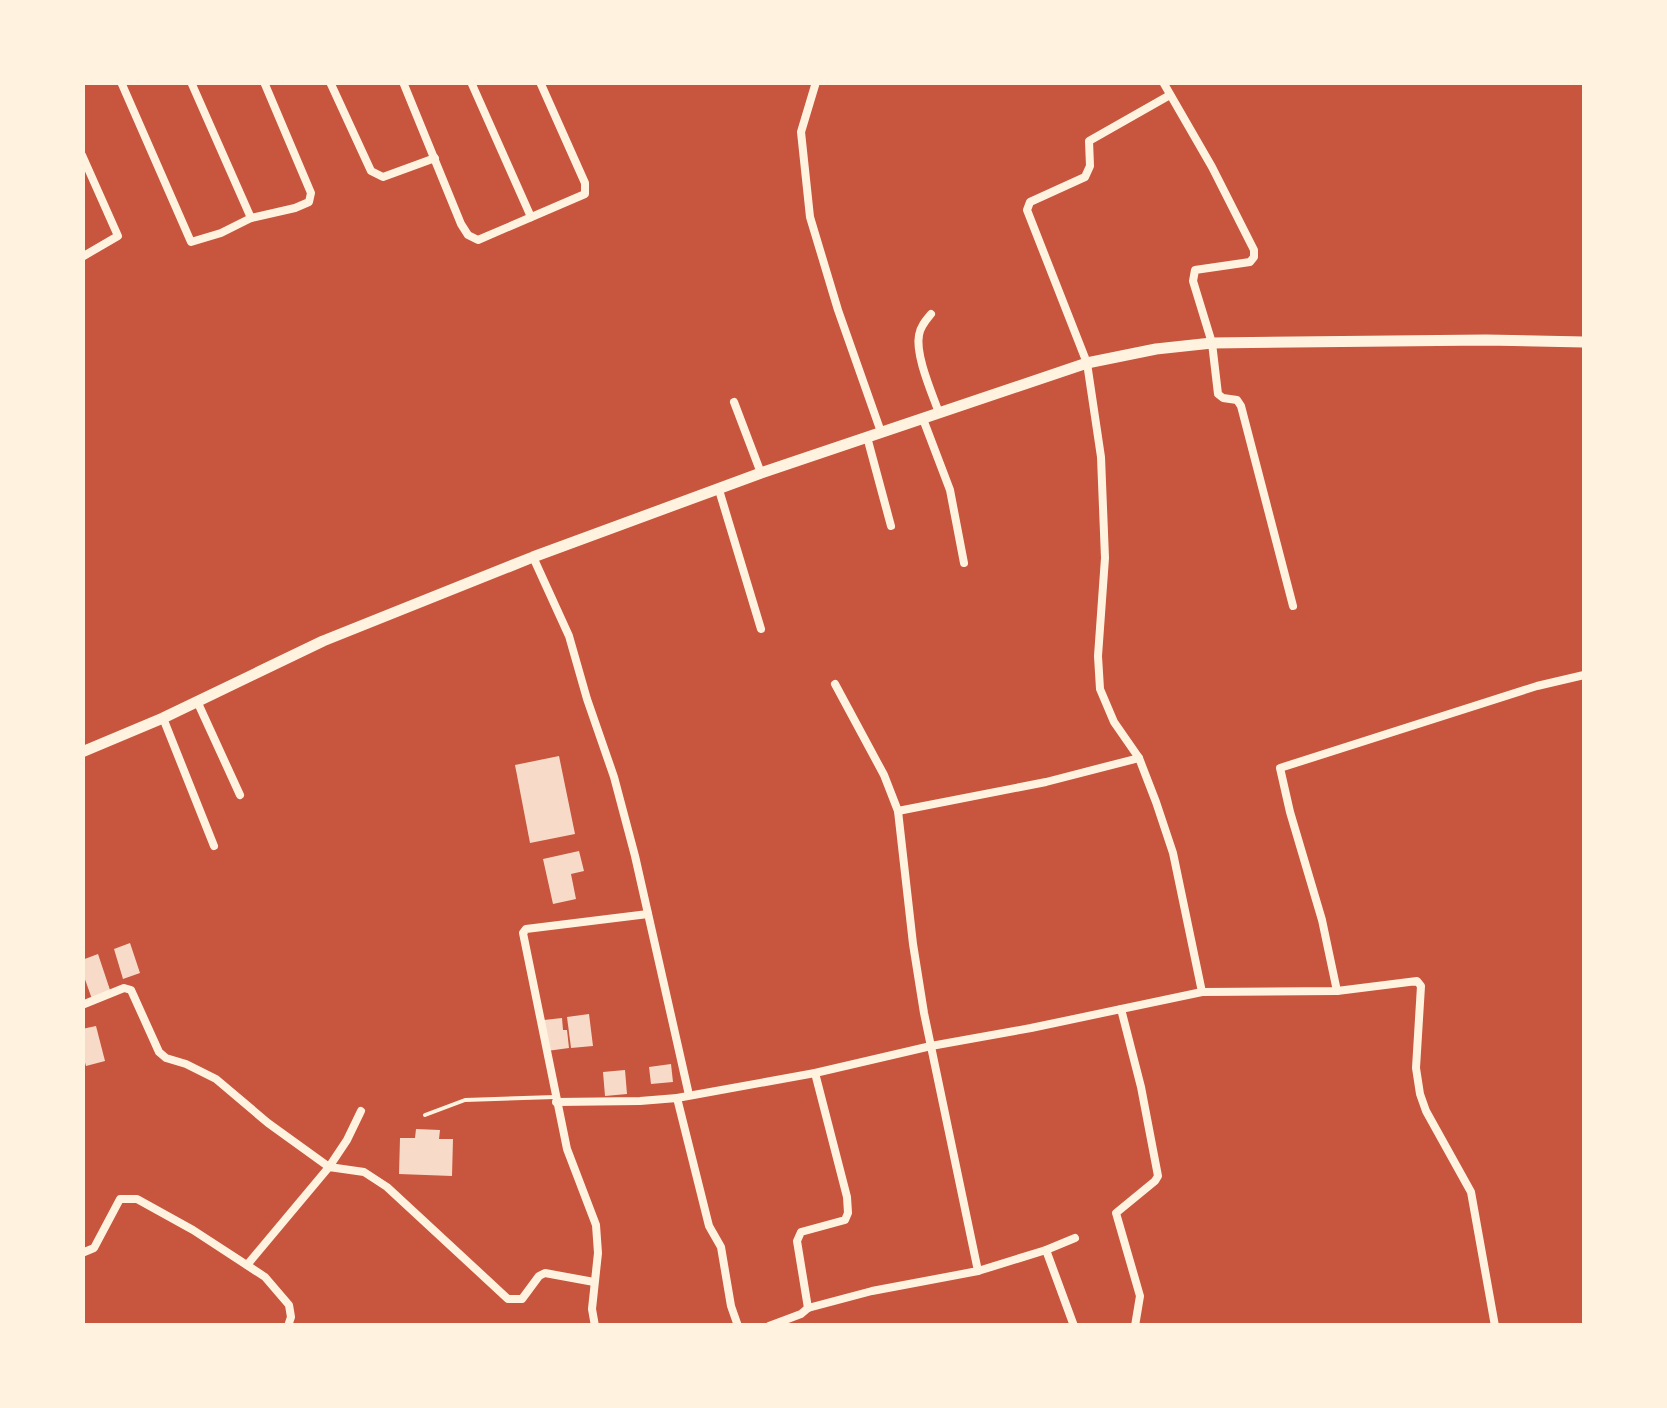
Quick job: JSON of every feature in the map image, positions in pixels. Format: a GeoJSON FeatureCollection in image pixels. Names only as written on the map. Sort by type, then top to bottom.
{"type":"FeatureCollection","features":[{"type":"Feature","properties":{"kind":"main road"},"geometry":{"type":"LineString","coordinates":[[82,752],[163,718],[323,641],[533,557],[761,473],[1087,363],[1212,343],[1584,342]]}},
{"type":"Feature","properties":{"kind":"street"},"geometry":{"type":"LineString","coordinates":[[121,82],[191,242],[220,234],[251,218],[310,202],[311,193],[264,82]]}},
{"type":"Feature","properties":{"kind":"street"},"geometry":{"type":"LineString","coordinates":[[191,82],[251,218]]}},
{"type":"Feature","properties":{"kind":"street"},"geometry":{"type":"LineString","coordinates":[[330,82],[364,159],[376,175],[383,177],[434,158]]}},
{"type":"Feature","properties":{"kind":"street"},"geometry":{"type":"LineString","coordinates":[[403,82],[461,224],[472,239],[478,240],[582,197],[587,190],[540,82]]}},
{"type":"Feature","properties":{"kind":"street"},"geometry":{"type":"LineString","coordinates":[[471,82],[530,217]]}},
{"type":"Feature","properties":{"kind":"street"},"geometry":{"type":"LineString","coordinates":[[816,82],[801,132],[810,217],[881,432]]}},
{"type":"Feature","properties":{"kind":"street"},"geometry":{"type":"LineString","coordinates":[[1163,82],[1254,250],[1250,262],[1195,270],[1193,275],[1212,343],[1218,394],[1236,400],[1241,406],[1293,606]]}},
{"type":"Feature","properties":{"kind":"street"},"geometry":{"type":"LineString","coordinates":[[1170,95],[1089,141],[1091,158],[1084,176],[1027,206],[1087,363],[1101,458],[1105,558],[1098,656],[1100,689],[1114,722],[1139,758],[1173,853],[1202,992]]}},
{"type":"Feature","properties":{"kind":"street"},"geometry":{"type":"LineString","coordinates":[[82,155],[118,236],[82,257]]}},
{"type":"Feature","properties":{"kind":"street"},"geometry":{"type":"LineString","coordinates":[[931,314],[918,336],[939,412]]}},
{"type":"Feature","properties":{"kind":"street"},"geometry":{"type":"LineString","coordinates":[[734,402],[761,473]]}},
{"type":"Feature","properties":{"kind":"street"},"geometry":{"type":"LineString","coordinates":[[923,419],[950,490],[964,563]]}},
{"type":"Feature","properties":{"kind":"street"},"geometry":{"type":"LineString","coordinates":[[867,438],[891,526]]}},
{"type":"Feature","properties":{"kind":"street"},"geometry":{"type":"LineString","coordinates":[[719,490],[761,629]]}},
{"type":"Feature","properties":{"kind":"street"},"geometry":{"type":"LineString","coordinates":[[533,557],[569,636],[614,778],[636,856],[689,1094]]}},
{"type":"Feature","properties":{"kind":"street"},"geometry":{"type":"LineString","coordinates":[[1337,991],[1322,920],[1280,768],[1521,690],[1584,675]]}},
{"type":"Feature","properties":{"kind":"street"},"geometry":{"type":"LineString","coordinates":[[836,684],[884,775],[898,812],[912,944],[978,1271]]}},
{"type":"Feature","properties":{"kind":"street"},"geometry":{"type":"LineString","coordinates":[[197,701],[240,795]]}},
{"type":"Feature","properties":{"kind":"street"},"geometry":{"type":"LineString","coordinates":[[163,718],[214,846]]}},
{"type":"Feature","properties":{"kind":"street"},"geometry":{"type":"LineString","coordinates":[[898,812],[1046,782],[1139,758]]}},
{"type":"Feature","properties":{"kind":"street"},"geometry":{"type":"LineString","coordinates":[[595,1326],[592,1310],[598,1253],[596,1225],[567,1149],[528,967],[524,930],[648,914]]}},
{"type":"Feature","properties":{"kind":"street"},"geometry":{"type":"LineString","coordinates":[[556,1099],[678,1098],[1202,992],[1337,991],[1416,981],[1422,986],[1416,1068],[1420,1094],[1471,1192],[1494,1326]]}},
{"type":"Feature","properties":{"kind":"street"},"geometry":{"type":"LineString","coordinates":[[82,1005],[124,988],[131,990],[159,1052],[166,1058],[216,1078],[268,1123],[329,1167],[364,1172],[387,1187],[508,1299],[522,1299],[544,1273],[594,1282]]}},
{"type":"Feature","properties":{"kind":"street"},"geometry":{"type":"LineString","coordinates":[[1121,1009],[1158,1176],[1116,1212],[1140,1296],[1135,1326]]}},
{"type":"Feature","properties":{"kind":"street"},"geometry":{"type":"LineString","coordinates":[[808,1308],[798,1236],[845,1220],[848,1213],[815,1073]]}},
{"type":"Feature","properties":{"kind":"street"},"geometry":{"type":"LineString","coordinates":[[678,1098],[709,1226],[721,1247],[738,1326]]}},
{"type":"Feature","properties":{"kind":"street"},"geometry":{"type":"LineString","coordinates":[[247,1266],[329,1167],[361,1111]]}},
{"type":"Feature","properties":{"kind":"street"},"geometry":{"type":"LineString","coordinates":[[82,1253],[94,1248],[120,1199],[137,1199],[265,1277],[284,1298],[291,1317],[288,1326]]}},
{"type":"Feature","properties":{"kind":"street"},"geometry":{"type":"LineString","coordinates":[[768,1326],[808,1308],[872,1291],[978,1271],[1075,1238]]}},
{"type":"Feature","properties":{"kind":"street"},"geometry":{"type":"LineString","coordinates":[[1046,1250],[1074,1326]]}},
{"type":"Feature","properties":{"kind":"lane"},"geometry":{"type":"LineString","coordinates":[[425,1115],[465,1100],[556,1099]]}},
{"type":"Feature","properties":{"kind":"building"},"geometry":{"type":"Polygon","coordinates":[[[559,756],[575,834],[530,843],[515,765],[559,756]]]}},
{"type":"Feature","properties":{"kind":"building"},"geometry":{"type":"Polygon","coordinates":[[[579,851],[584,871],[571,874],[576,899],[553,904],[543,859],[579,851]]]}},
{"type":"Feature","properties":{"kind":"building"},"geometry":{"type":"Polygon","coordinates":[[[130,943],[140,973],[123,979],[114,949],[130,943]]]}},
{"type":"Feature","properties":{"kind":"building"},"geometry":{"type":"Polygon","coordinates":[[[98,954],[111,993],[92,999],[82,960],[98,954]]]}},
{"type":"Feature","properties":{"kind":"building"},"geometry":{"type":"Polygon","coordinates":[[[589,1014],[593,1046],[571,1048],[567,1017],[589,1014]]]}},
{"type":"Feature","properties":{"kind":"building"},"geometry":{"type":"Polygon","coordinates":[[[562,1018],[569,1048],[547,1051],[544,1020],[562,1018]]]}},
{"type":"Feature","properties":{"kind":"building"},"geometry":{"type":"Polygon","coordinates":[[[96,1026],[105,1061],[86,1066],[82,1029],[96,1026]]]}},
{"type":"Feature","properties":{"kind":"building"},"geometry":{"type":"Polygon","coordinates":[[[671,1064],[673,1082],[651,1084],[649,1067],[671,1064]]]}},
{"type":"Feature","properties":{"kind":"building"},"geometry":{"type":"Polygon","coordinates":[[[625,1070],[627,1094],[605,1096],[603,1072],[625,1070]]]}},
{"type":"Feature","properties":{"kind":"building"},"geometry":{"type":"Polygon","coordinates":[[[416,1129],[440,1130],[439,1139],[453,1139],[452,1176],[399,1174],[400,1138],[415,1138],[416,1129]]]}}]}
